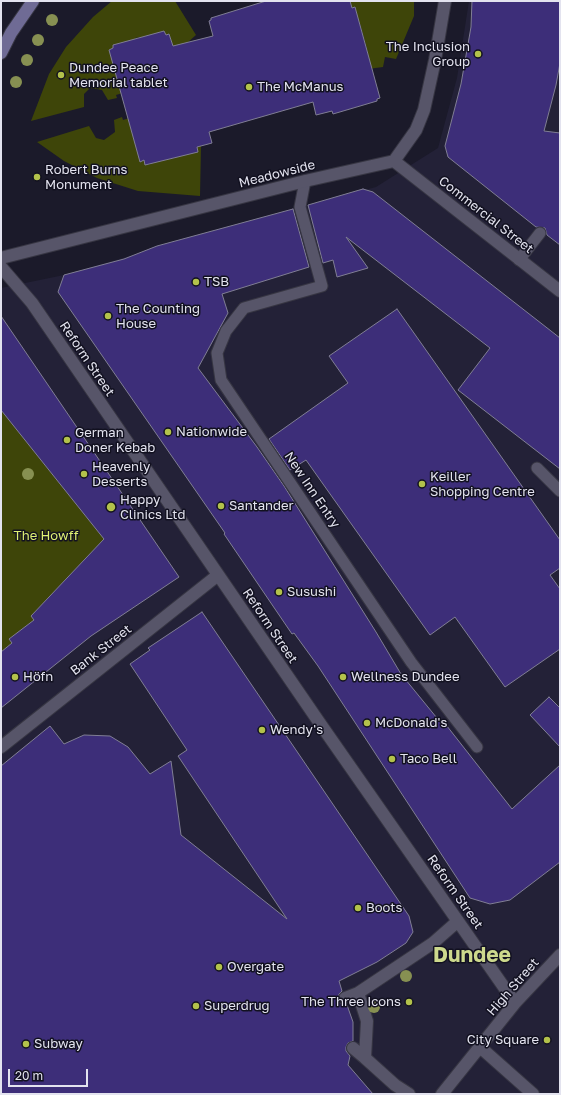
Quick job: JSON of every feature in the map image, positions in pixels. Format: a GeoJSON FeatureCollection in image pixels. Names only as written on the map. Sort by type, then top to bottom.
{"type":"FeatureCollection","features":[{"type":"Feature","properties":{"kind":"street"},"geometry":{"type":"LineString","coordinates":[[1,54],[11,33],[33,1]]}},
{"type":"Feature","properties":{"kind":"street"},"geometry":{"type":"LineString","coordinates":[[394,161],[416,130],[424,110],[435,60],[445,1]]}},
{"type":"Feature","properties":{"kind":"street","name":"Meadowside"},"geometry":{"type":"LineString","coordinates":[[1,258],[305,181],[394,161]]}},
{"type":"Feature","properties":{"kind":"street","name":"Commercial Street"},"geometry":{"type":"LineString","coordinates":[[394,161],[560,291]]}},
{"type":"Feature","properties":{"kind":"street","name":"Reform Street"},"geometry":{"type":"LineString","coordinates":[[1,267],[32,303],[218,575],[515,1003]]}},
{"type":"Feature","properties":{"kind":"street","name":"Bank Street"},"geometry":{"type":"LineString","coordinates":[[1,747],[218,575]]}},
{"type":"Feature","properties":{"kind":"street"},"geometry":{"type":"LineString","coordinates":[[345,998],[358,993],[433,943],[458,921]]}},
{"type":"Feature","properties":{"kind":"street","name":"High Street"},"geometry":{"type":"LineString","coordinates":[[442,1094],[515,1003],[560,955]]}},
{"type":"Feature","properties":{"kind":"street"},"geometry":{"type":"LineString","coordinates":[[358,993],[367,1021],[364,1058]]}},
{"type":"Feature","properties":{"kind":"street"},"geometry":{"type":"LineString","coordinates":[[480,1047],[533,1094]]}},
{"type":"Feature","properties":{"kind":"street"},"geometry":{"type":"LineString","coordinates":[[353,1048],[396,1085],[409,1094]]}},
{"type":"Feature","properties":{"kind":"lane","name":"New Inn Entry"},"geometry":{"type":"LineString","coordinates":[[305,181],[300,206],[322,286],[244,308],[226,331],[217,353],[221,380],[411,662],[477,747]]}},
{"type":"Feature","properties":{"kind":"lane"},"geometry":{"type":"LineString","coordinates":[[519,260],[540,233]]}},
{"type":"Feature","properties":{"kind":"lane"},"geometry":{"type":"LineString","coordinates":[[536,468],[560,491]]}},
{"type":"Feature","properties":{"kind":"shaded area"},"geometry":{"type":"Polygon","coordinates":[[[469,1],[560,1],[560,1094],[1,1094],[1,288],[64,275],[300,207],[376,187],[438,148],[457,78],[469,1]]]}},
{"type":"Feature","properties":{"kind":"green space"},"geometry":{"type":"Polygon","coordinates":[[[112,1],[175,1],[196,35],[187,43],[173,46],[169,34],[166,35],[164,31],[160,32],[161,36],[141,41],[140,37],[135,38],[136,43],[113,45],[113,48],[109,50],[126,92],[116,95],[117,98],[108,100],[102,90],[90,88],[84,94],[84,107],[31,121],[49,74],[66,47],[93,17],[112,1]]]}},
{"type":"Feature","properties":{"kind":"green space"},"geometry":{"type":"Polygon","coordinates":[[[350,1],[414,1],[414,16],[396,59],[385,57],[383,67],[368,69],[370,63],[366,45],[360,24],[357,25],[353,11],[356,10],[355,7],[352,8],[350,1]]]}},
{"type":"Feature","properties":{"kind":"green space"},"geometry":{"type":"Polygon","coordinates":[[[122,117],[123,120],[133,117],[140,162],[144,160],[146,165],[151,164],[150,159],[175,158],[174,153],[198,152],[197,147],[201,146],[200,196],[138,191],[97,178],[64,161],[37,142],[89,126],[96,138],[104,140],[115,132],[114,120],[122,117]]]}},
{"type":"Feature","properties":{"kind":"green space","name":"The Howff"},"geometry":{"type":"Polygon","coordinates":[[[1,410],[104,539],[31,616],[34,620],[9,639],[12,643],[1,652],[1,410]]]}},
{"type":"Feature","properties":{"kind":"building","name":"The McManus"},"geometry":{"type":"Polygon","coordinates":[[[266,1],[350,1],[352,8],[355,7],[380,98],[377,99],[377,101],[333,114],[332,111],[316,115],[313,102],[209,132],[212,143],[197,147],[198,152],[145,165],[144,160],[140,162],[109,50],[113,48],[113,45],[164,31],[166,35],[169,34],[173,46],[213,36],[209,21],[211,18],[266,1]]]}},
{"type":"Feature","properties":{"kind":"building"},"geometry":{"type":"Polygon","coordinates":[[[472,1],[560,1],[560,63],[544,131],[560,133],[560,245],[547,235],[545,228],[536,227],[448,157],[445,146],[461,84],[471,27],[472,1]]]}},
{"type":"Feature","properties":{"kind":"building"},"geometry":{"type":"Polygon","coordinates":[[[363,189],[373,192],[560,338],[560,469],[458,390],[490,348],[346,237],[368,268],[337,277],[333,260],[323,263],[308,205],[363,189]]]}},
{"type":"Feature","properties":{"kind":"building"},"geometry":{"type":"Polygon","coordinates":[[[293,209],[309,267],[222,294],[228,313],[198,368],[284,486],[401,674],[441,723],[443,721],[512,809],[560,765],[560,862],[510,900],[490,904],[470,898],[318,666],[294,633],[292,634],[224,534],[225,533],[58,292],[64,275],[124,259],[157,246],[293,209]]]}},
{"type":"Feature","properties":{"kind":"building","name":"Keiller Shopping Centre"},"geometry":{"type":"Polygon","coordinates":[[[397,309],[560,540],[560,568],[550,575],[560,589],[560,649],[505,687],[455,617],[430,635],[306,460],[290,470],[269,439],[348,383],[329,356],[397,309]]]}},
{"type":"Feature","properties":{"kind":"building"},"geometry":{"type":"Polygon","coordinates":[[[1,316],[179,577],[91,636],[1,708],[1,652],[12,643],[9,639],[34,620],[31,616],[104,539],[1,410],[1,316]]]}},
{"type":"Feature","properties":{"kind":"building"},"geometry":{"type":"Polygon","coordinates":[[[202,612],[409,916],[413,932],[406,943],[377,962],[339,981],[342,991],[339,994],[338,1000],[341,1004],[347,1005],[353,1022],[353,1041],[348,1043],[346,1047],[346,1051],[350,1056],[348,1065],[373,1094],[1,1094],[1,766],[50,726],[64,744],[84,735],[110,736],[128,747],[150,774],[171,761],[181,835],[287,919],[178,756],[187,750],[130,664],[150,650],[148,648],[202,612]]]}},
{"type":"Feature","properties":{"kind":"building"},"geometry":{"type":"Polygon","coordinates":[[[549,697],[560,708],[560,747],[530,715],[549,697]]]}},
{"type":"Feature","properties":{"kind":"place","name":"The Inclusion Group"},"geometry":{"type":"Point","coordinates":[478,54]}},
{"type":"Feature","properties":{"kind":"place","name":"Dundee Peace Memorial tablet"},"geometry":{"type":"Point","coordinates":[61,75]}},
{"type":"Feature","properties":{"kind":"place","name":"The McManus"},"geometry":{"type":"Point","coordinates":[249,87]}},
{"type":"Feature","properties":{"kind":"place","name":"Robert Burns Monument"},"geometry":{"type":"Point","coordinates":[37,177]}},
{"type":"Feature","properties":{"kind":"place","name":"TSB"},"geometry":{"type":"Point","coordinates":[196,282]}},
{"type":"Feature","properties":{"kind":"place","name":"The Counting House"},"geometry":{"type":"Point","coordinates":[108,316]}},
{"type":"Feature","properties":{"kind":"place","name":"Nationwide"},"geometry":{"type":"Point","coordinates":[168,432]}},
{"type":"Feature","properties":{"kind":"place","name":"German Doner Kebab"},"geometry":{"type":"Point","coordinates":[67,440]}},
{"type":"Feature","properties":{"kind":"place","name":"Heavenly Desserts"},"geometry":{"type":"Point","coordinates":[84,474]}},
{"type":"Feature","properties":{"kind":"place","name":"Keiller Shopping Centre"},"geometry":{"type":"Point","coordinates":[422,484]}},
{"type":"Feature","properties":{"kind":"place","name":"Santander"},"geometry":{"type":"Point","coordinates":[221,506]}},
{"type":"Feature","properties":{"kind":"place","name":"Happy Clinics Ltd"},"geometry":{"type":"Point","coordinates":[111,507]}},
{"type":"Feature","properties":{"kind":"place","name":"Susushi"},"geometry":{"type":"Point","coordinates":[279,592]}},
{"type":"Feature","properties":{"kind":"place","name":"Höfn"},"geometry":{"type":"Point","coordinates":[15,677]}},
{"type":"Feature","properties":{"kind":"place","name":"Wellness Dundee"},"geometry":{"type":"Point","coordinates":[343,677]}},
{"type":"Feature","properties":{"kind":"place","name":"McDonald's"},"geometry":{"type":"Point","coordinates":[367,723]}},
{"type":"Feature","properties":{"kind":"place","name":"Wendy's"},"geometry":{"type":"Point","coordinates":[262,730]}},
{"type":"Feature","properties":{"kind":"place","name":"Taco Bell"},"geometry":{"type":"Point","coordinates":[392,759]}},
{"type":"Feature","properties":{"kind":"place","name":"Boots"},"geometry":{"type":"Point","coordinates":[358,908]}},
{"type":"Feature","properties":{"kind":"place","name":"Overgate"},"geometry":{"type":"Point","coordinates":[219,967]}},
{"type":"Feature","properties":{"kind":"place","name":"The Three Icons"},"geometry":{"type":"Point","coordinates":[409,1002]}},
{"type":"Feature","properties":{"kind":"place","name":"Superdrug"},"geometry":{"type":"Point","coordinates":[196,1006]}},
{"type":"Feature","properties":{"kind":"place","name":"City Square"},"geometry":{"type":"Point","coordinates":[547,1040]}},
{"type":"Feature","properties":{"kind":"place","name":"Subway"},"geometry":{"type":"Point","coordinates":[26,1044]}},
{"type":"Feature","properties":{"kind":"district","name":"Dundee"},"geometry":{"type":"Point","coordinates":[472,955]}}]}
